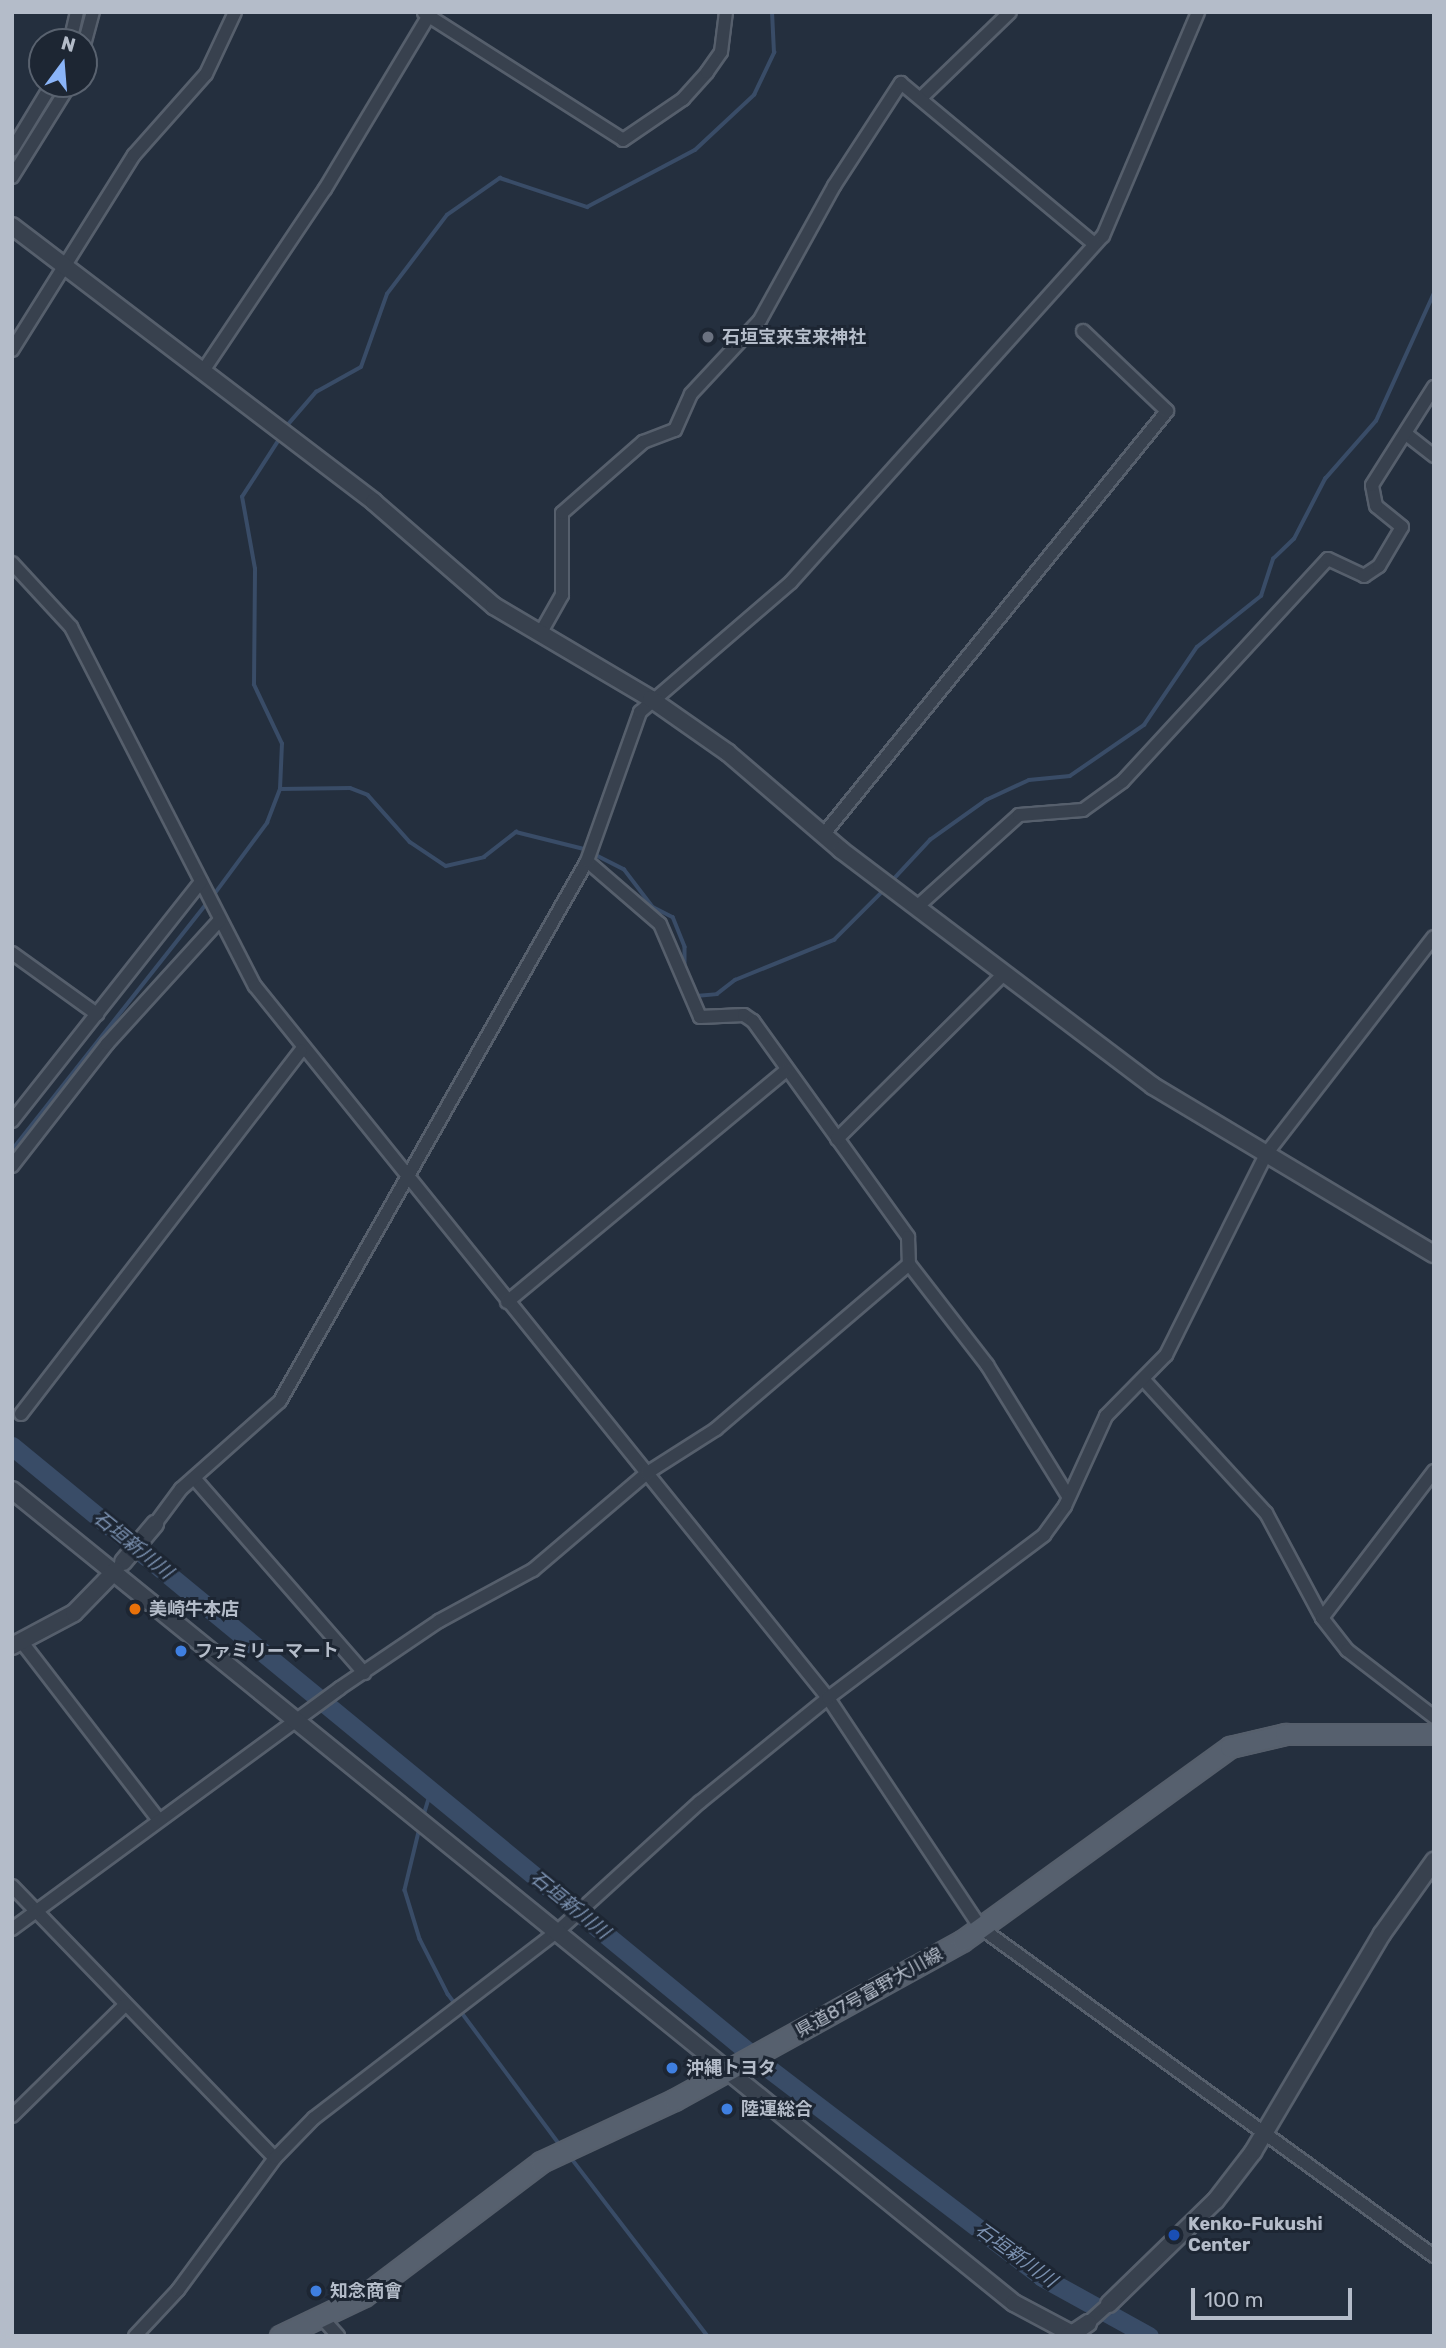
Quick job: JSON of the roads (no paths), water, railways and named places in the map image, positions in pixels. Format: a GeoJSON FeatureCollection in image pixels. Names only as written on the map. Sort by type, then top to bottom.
{"type":"FeatureCollection","features":[{"type":"Feature","properties":{"kind":"main road","name":"県道87号富野大川線"},"geometry":{"type":"LineString","coordinates":[[280,2336],[328,2330],[364,2296],[541,2162],[736,2067],[981,1928],[1210,1758],[1245,1741],[1285,1734],[1434,1734]]}},
{"type":"Feature","properties":{"kind":"street"},"geometry":{"type":"LineString","coordinates":[[12,350],[68,267],[134,155],[206,74],[235,12]]}},
{"type":"Feature","properties":{"kind":"street"},"geometry":{"type":"LineString","coordinates":[[205,368],[325,189],[428,13],[623,140],[683,99],[707,72],[721,52],[726,12]]}},
{"type":"Feature","properties":{"kind":"street"},"geometry":{"type":"LineString","coordinates":[[922,97],[1010,12]]}},
{"type":"Feature","properties":{"kind":"street"},"geometry":{"type":"LineString","coordinates":[[158,1819],[17,1643],[74,1613],[119,1567],[194,1478],[280,1401],[587,862],[640,712],[651,699],[791,582],[1112,223],[1171,63],[1198,12]]}},
{"type":"Feature","properties":{"kind":"street"},"geometry":{"type":"LineString","coordinates":[[540,634],[562,596],[562,513],[643,442],[675,430],[691,394],[760,320],[834,186],[901,83],[922,97],[1094,244]]}},
{"type":"Feature","properties":{"kind":"street"},"geometry":{"type":"LineString","coordinates":[[12,150],[44,98]]}},
{"type":"Feature","properties":{"kind":"street"},"geometry":{"type":"LineString","coordinates":[[12,177],[61,98]]}},
{"type":"Feature","properties":{"kind":"street"},"geometry":{"type":"LineString","coordinates":[[12,226],[205,368],[494,606],[651,699],[823,835],[1153,1086],[1434,1254]]}},
{"type":"Feature","properties":{"kind":"street"},"geometry":{"type":"LineString","coordinates":[[823,835],[1167,411],[1083,331]]}},
{"type":"Feature","properties":{"kind":"street"},"geometry":{"type":"LineString","coordinates":[[918,906],[1019,815],[1083,810],[1123,781],[1328,559],[1371,573],[1402,535],[1396,519],[1370,497],[1377,474],[1406,434],[1434,387]]}},
{"type":"Feature","properties":{"kind":"street"},"geometry":{"type":"LineString","coordinates":[[1406,434],[1434,456]]}},
{"type":"Feature","properties":{"kind":"street"},"geometry":{"type":"LineString","coordinates":[[12,563],[71,627],[220,920],[256,986],[301,1051],[828,1698],[981,1928],[1434,2256]]}},
{"type":"Feature","properties":{"kind":"street"},"geometry":{"type":"LineString","coordinates":[[587,862],[660,924],[700,1017],[744,1015],[786,1070],[908,1237],[909,1264],[987,1365],[1068,1496]]}},
{"type":"Feature","properties":{"kind":"street"},"geometry":{"type":"LineString","coordinates":[[12,1122],[201,882]]}},
{"type":"Feature","properties":{"kind":"street"},"geometry":{"type":"LineString","coordinates":[[12,1166],[107,1044],[220,920]]}},
{"type":"Feature","properties":{"kind":"street"},"geometry":{"type":"LineString","coordinates":[[135,2336],[178,2290],[275,2158],[314,2118],[596,1900],[700,1801],[828,1698],[1044,1535],[1068,1496],[1100,1425],[1166,1355],[1266,1154],[1434,937]]}},
{"type":"Feature","properties":{"kind":"street"},"geometry":{"type":"LineString","coordinates":[[12,953],[97,1014]]}},
{"type":"Feature","properties":{"kind":"street"},"geometry":{"type":"LineString","coordinates":[[837,1139],[1006,973]]}},
{"type":"Feature","properties":{"kind":"street"},"geometry":{"type":"LineString","coordinates":[[21,1414],[301,1051]]}},
{"type":"Feature","properties":{"kind":"street"},"geometry":{"type":"LineString","coordinates":[[507,1302],[786,1070]]}},
{"type":"Feature","properties":{"kind":"street"},"geometry":{"type":"LineString","coordinates":[[12,1930],[158,1819],[341,1688],[439,1621],[533,1570],[647,1473],[716,1429],[909,1264]]}},
{"type":"Feature","properties":{"kind":"street"},"geometry":{"type":"LineString","coordinates":[[1143,1379],[1266,1513],[1322,1618],[1347,1650],[1434,1717]]}},
{"type":"Feature","properties":{"kind":"street"},"geometry":{"type":"LineString","coordinates":[[1322,1618],[1434,1471]]}},
{"type":"Feature","properties":{"kind":"street"},"geometry":{"type":"LineString","coordinates":[[194,1478],[364,1673]]}},
{"type":"Feature","properties":{"kind":"street"},"geometry":{"type":"LineString","coordinates":[[12,1490],[119,1567],[564,1926],[736,2067],[1014,2303],[1072,2335],[1088,2323],[1216,2200],[1264,2134],[1382,1934],[1434,1861]]}},
{"type":"Feature","properties":{"kind":"street"},"geometry":{"type":"LineString","coordinates":[[12,1886],[275,2158]]}},
{"type":"Feature","properties":{"kind":"street"},"geometry":{"type":"LineString","coordinates":[[12,2116],[125,2005]]}},
{"type":"Feature","properties":{"kind":"waterway"},"geometry":{"type":"LineString","coordinates":[[81,28],[86,12]]}},
{"type":"Feature","properties":{"kind":"waterway"},"geometry":{"type":"LineString","coordinates":[[285,428],[316,392],[361,367],[387,294],[447,215],[500,178],[587,207],[695,150],[754,95],[774,53],[772,12]]}},
{"type":"Feature","properties":{"kind":"waterway"},"geometry":{"type":"LineString","coordinates":[[50,104],[53,98]]}},
{"type":"Feature","properties":{"kind":"waterway"},"geometry":{"type":"LineString","coordinates":[[12,164],[21,152]]}},
{"type":"Feature","properties":{"kind":"waterway"},"geometry":{"type":"LineString","coordinates":[[890,883],[930,840],[986,800],[1029,780],[1070,776],[1144,725],[1197,647],[1261,596],[1273,559],[1294,539],[1325,479],[1376,421],[1434,293]]}},
{"type":"Feature","properties":{"kind":"waterway"},"geometry":{"type":"LineString","coordinates":[[213,896],[267,823],[280,789],[282,744],[254,685],[255,569],[242,497],[280,438]]}},
{"type":"Feature","properties":{"kind":"waterway"},"geometry":{"type":"LineString","coordinates":[[280,789],[350,788],[368,795],[410,842],[446,866],[484,857],[516,832],[588,850]]}},
{"type":"Feature","properties":{"kind":"waterway"},"geometry":{"type":"LineString","coordinates":[[594,854],[624,869],[653,907],[673,917],[685,947],[685,971]]}},
{"type":"Feature","properties":{"kind":"waterway"},"geometry":{"type":"LineString","coordinates":[[696,996],[717,994],[735,980],[834,940],[885,889]]}},
{"type":"Feature","properties":{"kind":"waterway"},"geometry":{"type":"LineString","coordinates":[[12,1150],[208,902]]}},
{"type":"Feature","properties":{"kind":"waterway","name":"石垣新川川"},"geometry":{"type":"LineString","coordinates":[[12,1446],[768,2068],[1042,2277],[1149,2336]]}},
{"type":"Feature","properties":{"kind":"waterway"},"geometry":{"type":"LineString","coordinates":[[423,1817],[432,1788]]}},
{"type":"Feature","properties":{"kind":"waterway"},"geometry":{"type":"LineString","coordinates":[[420,1828],[405,1890],[420,1939],[448,1994],[558,2142]]}},
{"type":"Feature","properties":{"kind":"waterway"},"geometry":{"type":"LineString","coordinates":[[572,2159],[708,2336]]}},
{"type":"Feature","properties":{"kind":"place","name":"石垣宝来宝来神社"},"geometry":{"type":"Point","coordinates":[708,337]}},
{"type":"Feature","properties":{"kind":"place","name":"美崎牛本店"},"geometry":{"type":"Point","coordinates":[135,1609]}},
{"type":"Feature","properties":{"kind":"place","name":"ファミリーマート"},"geometry":{"type":"Point","coordinates":[181,1651]}},
{"type":"Feature","properties":{"kind":"place","name":"沖縄トヨタ"},"geometry":{"type":"Point","coordinates":[672,2068]}},
{"type":"Feature","properties":{"kind":"place","name":"陸運総合"},"geometry":{"type":"Point","coordinates":[727,2109]}},
{"type":"Feature","properties":{"kind":"place","name":"Kenko-Fukushi Center"},"geometry":{"type":"Point","coordinates":[1174,2235]}},
{"type":"Feature","properties":{"kind":"place","name":"知念商會"},"geometry":{"type":"Point","coordinates":[316,2291]}}]}
